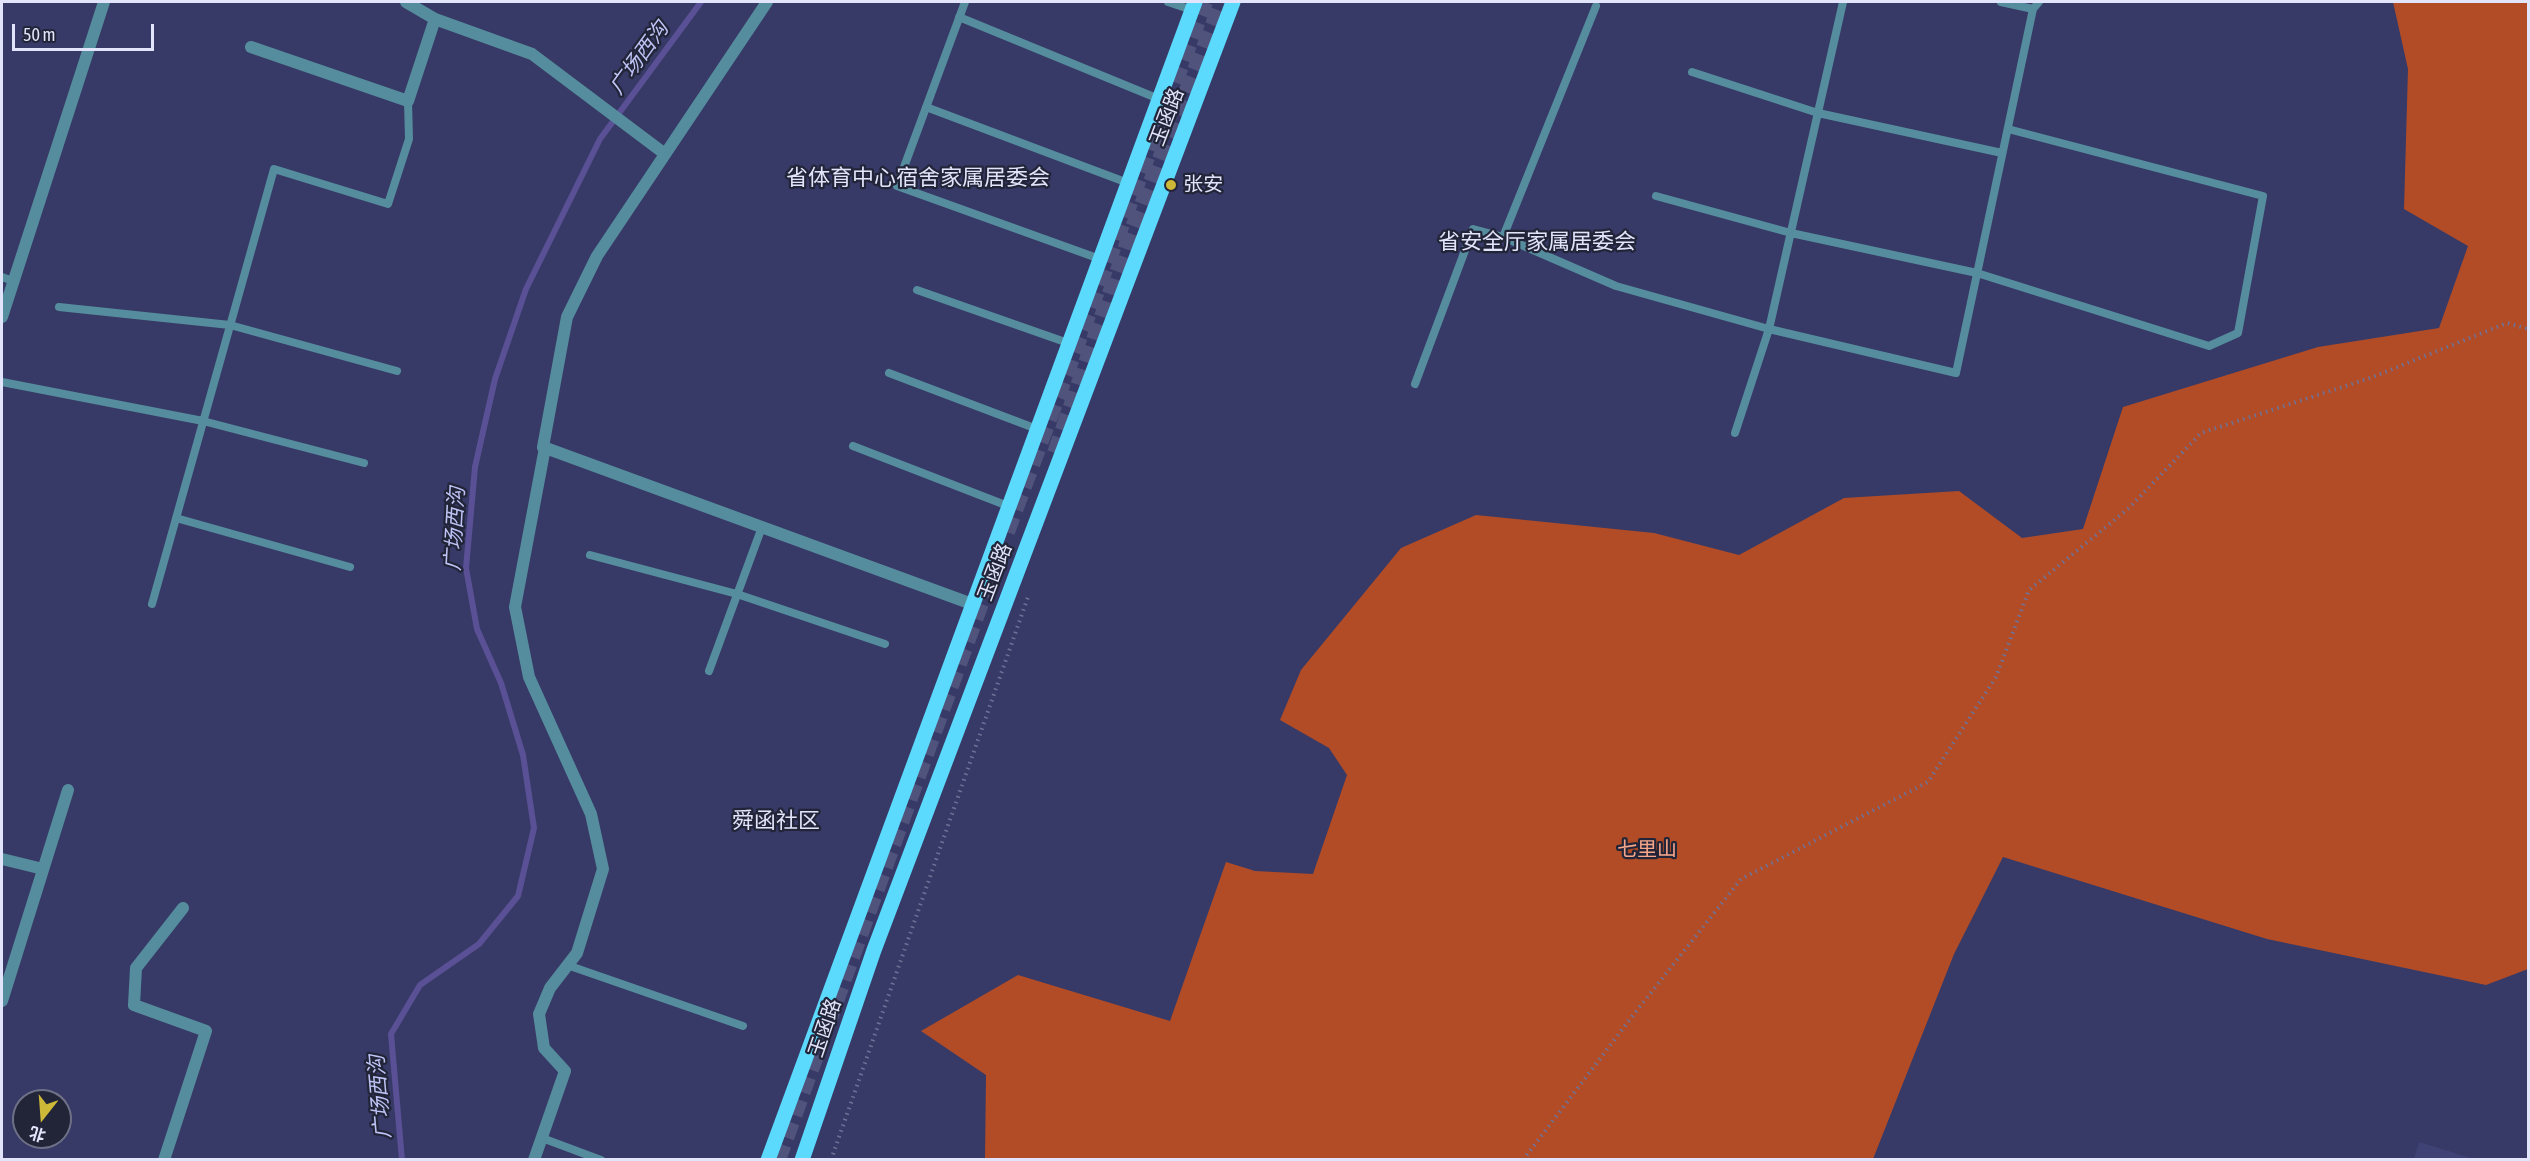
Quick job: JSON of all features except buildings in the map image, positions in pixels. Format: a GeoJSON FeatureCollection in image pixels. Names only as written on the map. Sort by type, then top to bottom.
{"type":"FeatureCollection","features":[{"type":"Feature","properties":{"kind":"main road","name":"玉函路"},"geometry":{"type":"LineString","coordinates":[[802,1160],[874,950],[1233,2]]}},
{"type":"Feature","properties":{"kind":"main road","name":"玉函路"},"geometry":{"type":"LineString","coordinates":[[768,1160],[1193,6]]}},
{"type":"Feature","properties":{"kind":"street"},"geometry":{"type":"LineString","coordinates":[[2,317],[7,279],[104,2]]}},
{"type":"Feature","properties":{"kind":"street"},"geometry":{"type":"LineString","coordinates":[[406,2],[435,19],[532,54],[665,154]]}},
{"type":"Feature","properties":{"kind":"street"},"geometry":{"type":"LineString","coordinates":[[767,2],[597,256],[567,316],[543,447],[972,604]]}},
{"type":"Feature","properties":{"kind":"street"},"geometry":{"type":"LineString","coordinates":[[251,47],[408,101],[435,19]]}},
{"type":"Feature","properties":{"kind":"street"},"geometry":{"type":"LineString","coordinates":[[534,1160],[565,1071],[544,1048],[539,1014],[550,988],[577,953],[603,869],[591,814],[529,677],[515,607],[544,453]]}},
{"type":"Feature","properties":{"kind":"street"},"geometry":{"type":"LineString","coordinates":[[2,1001],[7,964],[43,869],[68,790]]}},
{"type":"Feature","properties":{"kind":"street"},"geometry":{"type":"LineString","coordinates":[[2,859],[43,869]]}},
{"type":"Feature","properties":{"kind":"street"},"geometry":{"type":"LineString","coordinates":[[164,1160],[206,1031],[134,1005],[136,968],[183,908]]}},
{"type":"Feature","properties":{"kind":"lane"},"geometry":{"type":"LineString","coordinates":[[965,2],[897,186],[1100,259]]}},
{"type":"Feature","properties":{"kind":"lane"},"geometry":{"type":"LineString","coordinates":[[1168,2],[1193,6]]}},
{"type":"Feature","properties":{"kind":"lane"},"geometry":{"type":"LineString","coordinates":[[1735,433],[1769,329],[1843,2]]}},
{"type":"Feature","properties":{"kind":"lane"},"geometry":{"type":"LineString","coordinates":[[2001,2],[2033,9]]}},
{"type":"Feature","properties":{"kind":"lane"},"geometry":{"type":"LineString","coordinates":[[1415,384],[1473,229],[1503,237],[1616,286],[1769,329],[1956,373],[2033,9],[2039,2]]}},
{"type":"Feature","properties":{"kind":"lane"},"geometry":{"type":"LineString","coordinates":[[1503,237],[1596,6]]}},
{"type":"Feature","properties":{"kind":"lane"},"geometry":{"type":"LineString","coordinates":[[959,17],[1159,99]]}},
{"type":"Feature","properties":{"kind":"lane"},"geometry":{"type":"LineString","coordinates":[[1692,72],[1818,113],[2002,153]]}},
{"type":"Feature","properties":{"kind":"lane"},"geometry":{"type":"LineString","coordinates":[[152,604],[274,168],[388,204],[408,139],[408,101]]}},
{"type":"Feature","properties":{"kind":"lane"},"geometry":{"type":"LineString","coordinates":[[926,107],[1128,183]]}},
{"type":"Feature","properties":{"kind":"lane"},"geometry":{"type":"LineString","coordinates":[[1656,196],[1791,233],[1977,273],[2209,346],[2238,333],[2264,196],[2008,129]]}},
{"type":"Feature","properties":{"kind":"lane"},"geometry":{"type":"LineString","coordinates":[[917,290],[1068,343]]}},
{"type":"Feature","properties":{"kind":"lane"},"geometry":{"type":"LineString","coordinates":[[58,306],[230,325],[397,371]]}},
{"type":"Feature","properties":{"kind":"lane"},"geometry":{"type":"LineString","coordinates":[[889,373],[1037,429]]}},
{"type":"Feature","properties":{"kind":"lane"},"geometry":{"type":"LineString","coordinates":[[2,382],[203,421],[364,463]]}},
{"type":"Feature","properties":{"kind":"lane"},"geometry":{"type":"LineString","coordinates":[[853,446],[1008,506]]}},
{"type":"Feature","properties":{"kind":"lane"},"geometry":{"type":"LineString","coordinates":[[176,518],[350,567]]}},
{"type":"Feature","properties":{"kind":"lane"},"geometry":{"type":"LineString","coordinates":[[709,671],[762,527]]}},
{"type":"Feature","properties":{"kind":"lane"},"geometry":{"type":"LineString","coordinates":[[590,555],[737,594],[885,644]]}},
{"type":"Feature","properties":{"kind":"lane"},"geometry":{"type":"LineString","coordinates":[[567,965],[743,1026]]}},
{"type":"Feature","properties":{"kind":"lane"},"geometry":{"type":"LineString","coordinates":[[542,1138],[601,1160]]}},
{"type":"Feature","properties":{"kind":"path"},"geometry":{"type":"LineString","coordinates":[[1523,1160],[1741,879],[1928,782],[1996,677],[2029,590],[2129,508],[2201,433],[2370,378],[2507,323],[2529,329]]}},
{"type":"Feature","properties":{"kind":"path"},"geometry":{"type":"LineString","coordinates":[[831,1160],[1032,586]]}},
{"type":"Feature","properties":{"kind":"shaded area"},"geometry":{"type":"Polygon","coordinates":[[[2419,1142],[2474,1159],[2414,1159],[2419,1142]]]}},
{"type":"Feature","properties":{"kind":"green space","name":"七里山"},"geometry":{"type":"Polygon","coordinates":[[[2393,2],[2528,2],[2528,969],[2486,985],[2267,939],[2003,857],[1954,954],[1873,1159],[985,1159],[986,1075],[921,1031],[1018,975],[1170,1021],[1226,862],[1255,871],[1313,874],[1347,775],[1329,748],[1280,720],[1301,670],[1401,548],[1476,515],[1654,533],[1739,555],[1844,498],[1959,491],[2022,538],[2083,529],[2123,407],[2318,347],[2439,328],[2468,246],[2404,209],[2408,69],[2393,2]]]}},
{"type":"Feature","properties":{"kind":"waterway","name":"广场西沟"},"geometry":{"type":"LineString","coordinates":[[402,1160],[391,1034],[420,985],[479,944],[518,896],[534,828],[523,755],[501,683],[477,629],[466,568],[475,467],[495,379],[526,289],[600,139],[701,2]]}},
{"type":"Feature","properties":{"kind":"tunnel"},"geometry":{"type":"LineString","coordinates":[[1007,532],[1205,2]]}},
{"type":"Feature","properties":{"kind":"tunnel"},"geometry":{"type":"LineString","coordinates":[[1055,453],[1132,230],[1222,2]]}},
{"type":"Feature","properties":{"kind":"tunnel"},"geometry":{"type":"LineString","coordinates":[[778,1160],[991,576]]}},
{"type":"Feature","properties":{"kind":"place","name":"张安"},"geometry":{"type":"Point","coordinates":[1171,185]}},
{"type":"Feature","properties":{"kind":"district","name":"省体育中心宿舍家属居委会"},"geometry":{"type":"Point","coordinates":[918,178]}},
{"type":"Feature","properties":{"kind":"district","name":"省安全厅家属居委会"},"geometry":{"type":"Point","coordinates":[1537,242]}},
{"type":"Feature","properties":{"kind":"district","name":"舜函社区"},"geometry":{"type":"Point","coordinates":[776,821]}}]}
